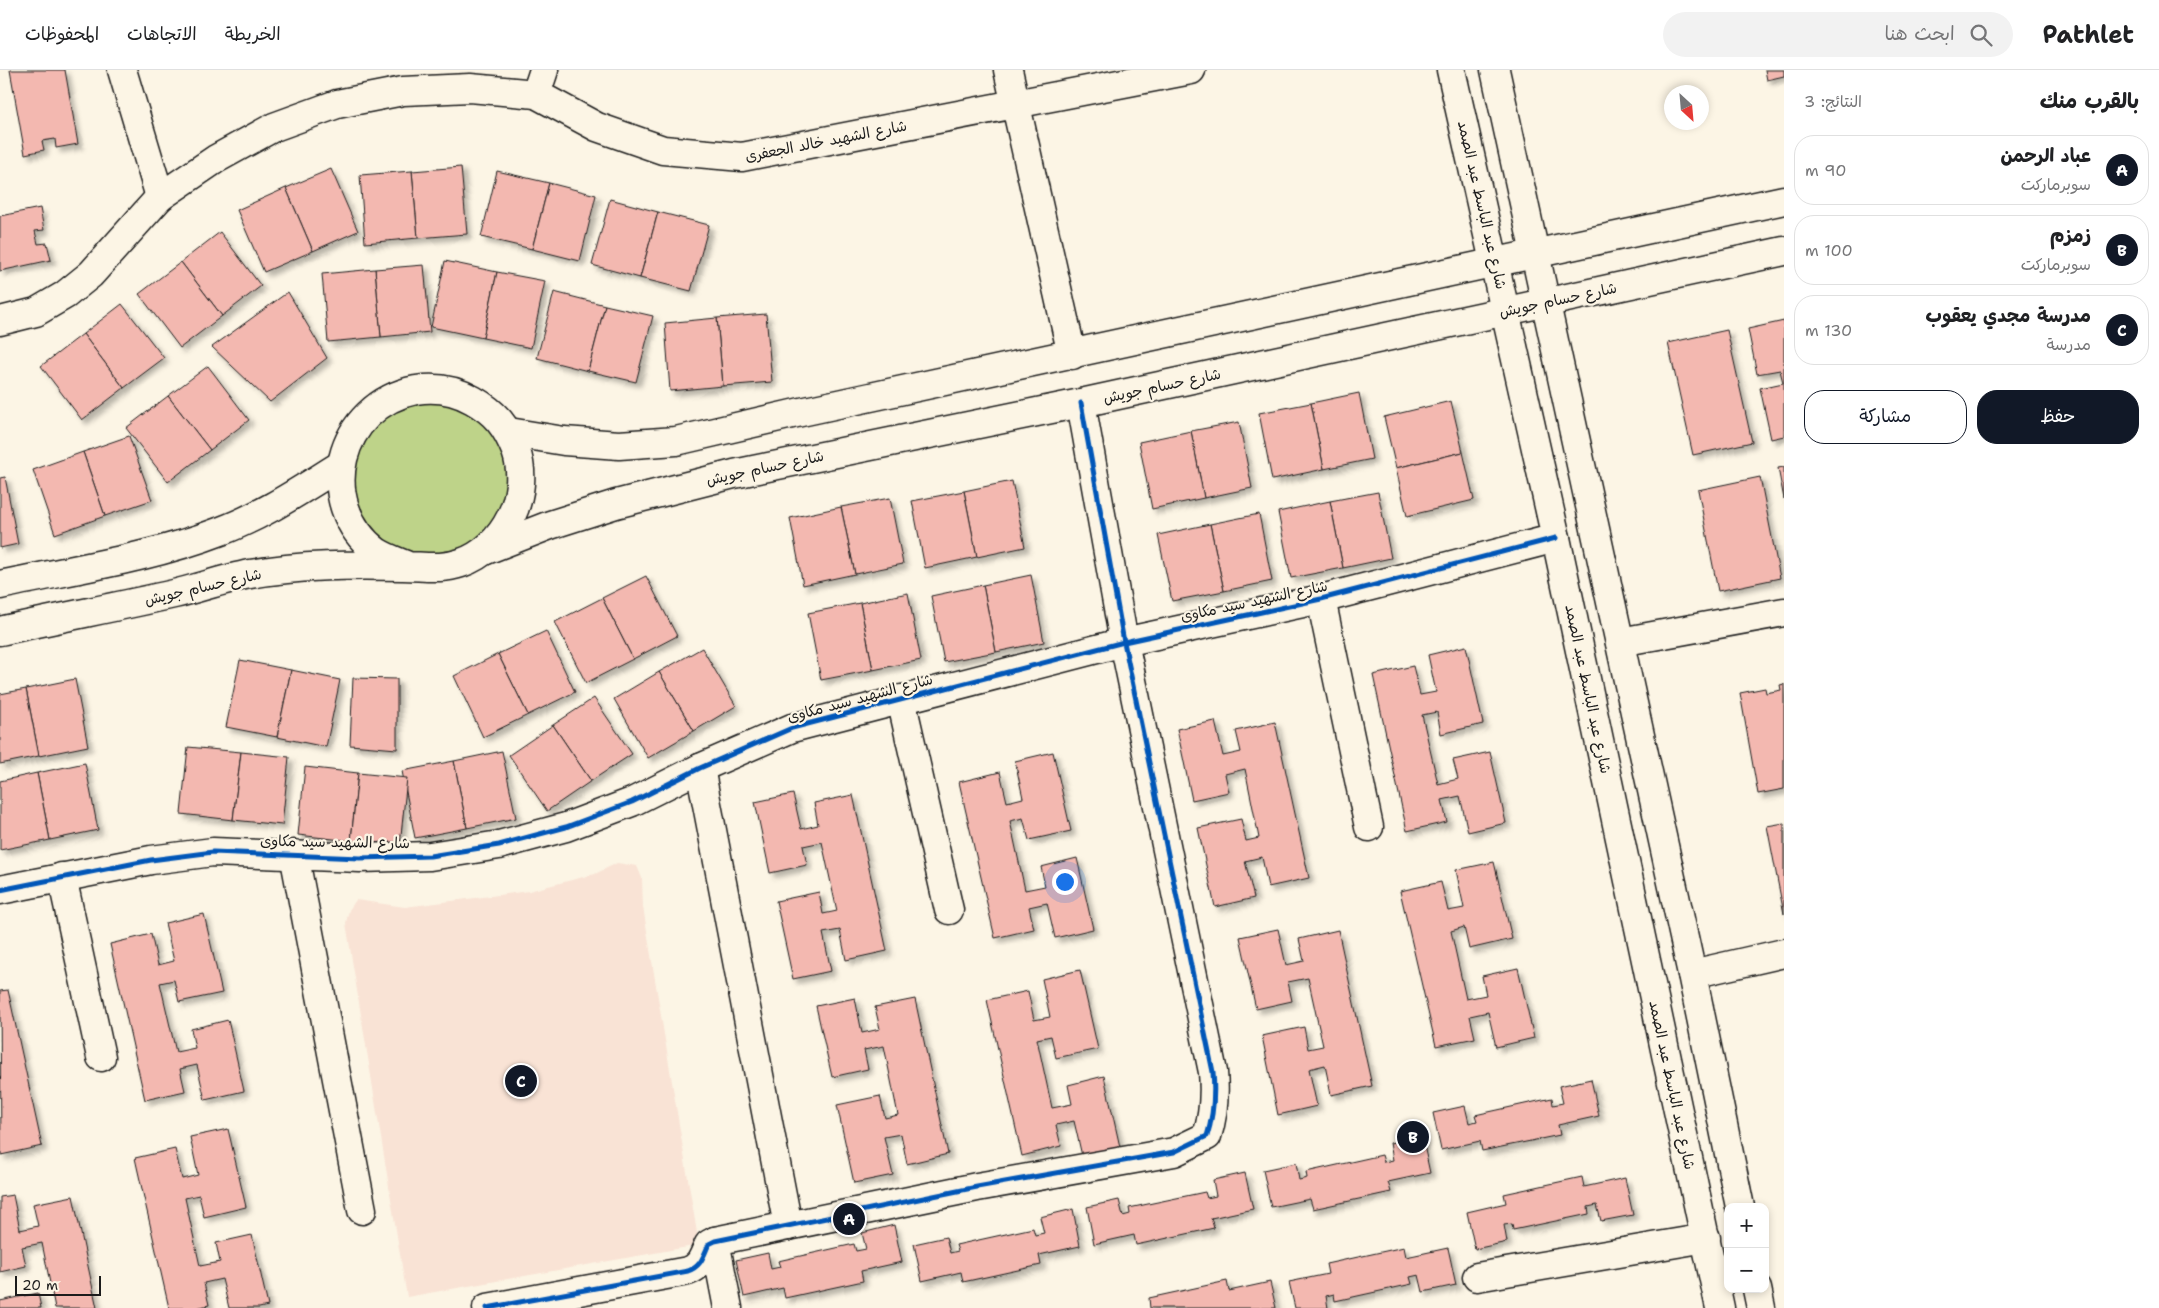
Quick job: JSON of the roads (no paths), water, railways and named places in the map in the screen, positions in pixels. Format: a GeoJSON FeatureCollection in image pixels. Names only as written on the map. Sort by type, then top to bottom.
{"type":"FeatureCollection","features":[{"type":"Feature","properties":{"kind":"street"},"geometry":{"type":"LineString","coordinates":[[122,70],[160,197]]}},
{"type":"Feature","properties":{"kind":"street"},"geometry":{"type":"LineString","coordinates":[[1008,70],[1072,355]]}},
{"type":"Feature","properties":{"kind":"street","name":"شارع الشهيد خالد الجعفرى"},"geometry":{"type":"LineString","coordinates":[[0,321],[36,312],[65,295],[91,274],[160,197],[216,159],[274,127],[337,104],[403,91],[540,82],[597,128],[663,150],[742,157],[1192,70]]}},
{"type":"Feature","properties":{"kind":"street","name":"شارع عبد الباسط عبد الصمد"},"geometry":{"type":"LineString","coordinates":[[1452,70],[1556,538],[1720,1308]]}},
{"type":"Feature","properties":{"kind":"street"},"geometry":{"type":"LineString","coordinates":[[1495,70],[1692,974],[1739,1203]]}},
{"type":"Feature","properties":{"kind":"street"},"geometry":{"type":"LineString","coordinates":[[509,432],[564,441],[619,445],[676,441],[801,412],[1784,200]]}},
{"type":"Feature","properties":{"kind":"street","name":"شارع حسام جويش"},"geometry":{"type":"LineString","coordinates":[[486,550],[550,525],[682,486],[1507,312],[1784,250]]}},
{"type":"Feature","properties":{"kind":"street"},"geometry":{"type":"LineString","coordinates":[[429,388],[460,393],[488,408],[509,432],[520,462],[519,495],[508,525],[486,550],[462,563],[436,569],[408,566],[378,552],[355,529],[342,498],[340,464],[351,435],[371,410],[398,394],[429,388]]}},
{"type":"Feature","properties":{"kind":"street"},"geometry":{"type":"LineString","coordinates":[[487,1308],[688,1271],[700,1263],[709,1244],[715,1241],[977,1187],[1174,1152],[1207,1136],[1214,1107],[1213,1072],[1124,642],[1081,403]]}},
{"type":"Feature","properties":{"kind":"street"},"geometry":{"type":"LineString","coordinates":[[0,585],[158,552],[222,531],[283,501],[340,464]]}},
{"type":"Feature","properties":{"kind":"street","name":"شارع الشهيد سيد مكاوى"},"geometry":{"type":"LineString","coordinates":[[0,890],[151,860],[213,852],[360,858],[430,856],[499,845],[566,827],[632,802],[700,768],[792,728],[1124,642],[1321,599],[1556,538]]}},
{"type":"Feature","properties":{"kind":"street","name":"شارع حسام جويش"},"geometry":{"type":"LineString","coordinates":[[0,630],[173,594],[250,574],[329,565],[408,566]]}},
{"type":"Feature","properties":{"kind":"street"},"geometry":{"type":"LineString","coordinates":[[1321,599],[1369,827]]}},
{"type":"Feature","properties":{"kind":"street"},"geometry":{"type":"LineString","coordinates":[[1620,642],[1784,612]]}},
{"type":"Feature","properties":{"kind":"street"},"geometry":{"type":"LineString","coordinates":[[901,699],[949,910]]}},
{"type":"Feature","properties":{"kind":"street"},"geometry":{"type":"LineString","coordinates":[[700,768],[788,1226]]}},
{"type":"Feature","properties":{"kind":"street"},"geometry":{"type":"LineString","coordinates":[[294,854],[362,1210]]}},
{"type":"Feature","properties":{"kind":"street"},"geometry":{"type":"LineString","coordinates":[[62,877],[100,1058]]}},
{"type":"Feature","properties":{"kind":"street"},"geometry":{"type":"LineString","coordinates":[[1692,974],[1784,953]]}},
{"type":"Feature","properties":{"kind":"street"},"geometry":{"type":"LineString","coordinates":[[1478,1277],[1706,1238]]}},
{"type":"Feature","properties":{"kind":"street"},"geometry":{"type":"LineString","coordinates":[[715,1241],[728,1308]]}},
{"type":"Feature","properties":{"kind":"street"},"geometry":{"type":"LineString","coordinates":[[1758,1293],[1761,1308]]}},
{"type":"Feature","properties":{"kind":"place","name":"مدرسة مجدي يعقوب"},"geometry":{"type":"Point","coordinates":[521,1081]}},
{"type":"Feature","properties":{"kind":"place","name":"زمزم"},"geometry":{"type":"Point","coordinates":[1413,1137]}},
{"type":"Feature","properties":{"kind":"place","name":"عباد الرحمن"},"geometry":{"type":"Point","coordinates":[849,1219]}}]}
